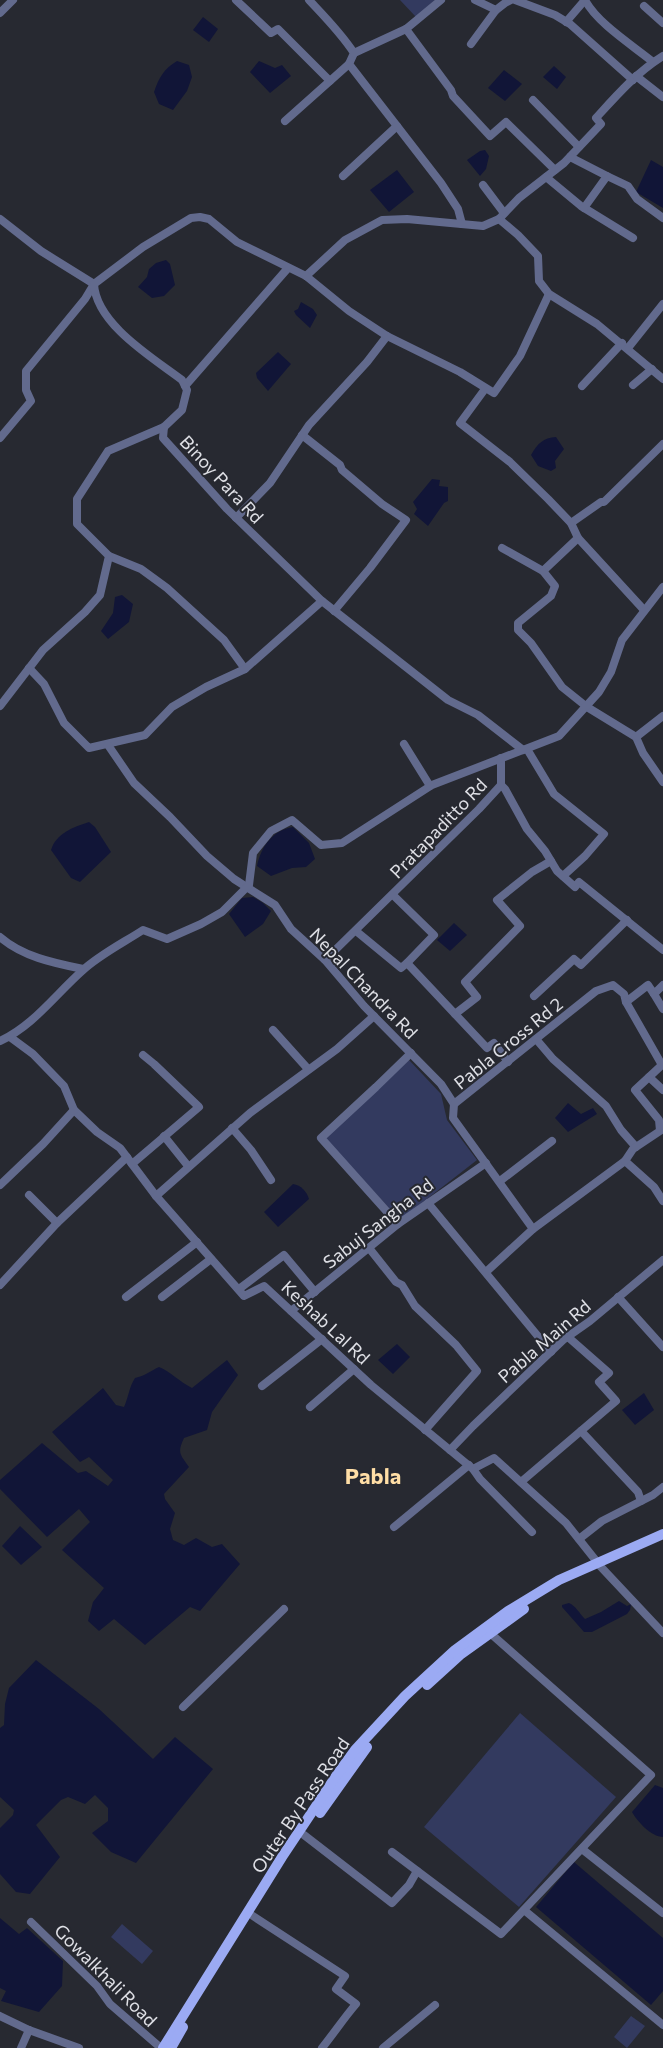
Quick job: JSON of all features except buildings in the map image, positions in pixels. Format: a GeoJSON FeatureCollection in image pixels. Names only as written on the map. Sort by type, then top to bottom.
{"type":"FeatureCollection","features":[{"type":"Feature","properties":{"kind":"main road","name":"Outer By Pass Road"},"geometry":{"type":"LineString","coordinates":[[171,2048],[304,1835],[360,1754],[443,1670],[490,1633],[562,1585],[663,1534]]}},
{"type":"Feature","properties":{"kind":"main road","name":"Outer By Pass Road"},"geometry":{"type":"LineString","coordinates":[[162,2048],[285,1853],[355,1750],[406,1696],[455,1650],[508,1611],[559,1580],[663,1539]]}},
{"type":"Feature","properties":{"kind":"street"},"geometry":{"type":"LineString","coordinates":[[0,13],[13,0]]}},
{"type":"Feature","properties":{"kind":"street"},"geometry":{"type":"LineString","coordinates":[[236,0],[270,33],[278,29],[330,81]]}},
{"type":"Feature","properties":{"kind":"street"},"geometry":{"type":"LineString","coordinates":[[309,0],[335,27],[354,53]]}},
{"type":"Feature","properties":{"kind":"street"},"geometry":{"type":"LineString","coordinates":[[285,121],[349,64],[354,53],[406,29],[441,0]]}},
{"type":"Feature","properties":{"kind":"street"},"geometry":{"type":"LineString","coordinates":[[475,0],[496,10]]}},
{"type":"Feature","properties":{"kind":"street"},"geometry":{"type":"LineString","coordinates":[[471,44],[496,10],[511,0]]}},
{"type":"Feature","properties":{"kind":"street"},"geometry":{"type":"LineString","coordinates":[[515,0],[555,15],[566,22],[635,78],[663,97]]}},
{"type":"Feature","properties":{"kind":"street"},"geometry":{"type":"LineString","coordinates":[[306,276],[345,240],[382,220],[407,219],[483,226],[501,216],[519,198],[570,157],[601,124],[596,118],[635,78],[659,60],[607,25],[589,8],[585,0],[566,22]]}},
{"type":"Feature","properties":{"kind":"street"},"geometry":{"type":"LineString","coordinates":[[644,6],[663,23]]}},
{"type":"Feature","properties":{"kind":"street"},"geometry":{"type":"LineString","coordinates":[[406,29],[451,90],[453,96],[490,136],[506,122],[555,170]]}},
{"type":"Feature","properties":{"kind":"street"},"geometry":{"type":"LineString","coordinates":[[349,64],[441,183],[458,209],[462,224]]}},
{"type":"Feature","properties":{"kind":"street"},"geometry":{"type":"LineString","coordinates":[[533,100],[579,147]]}},
{"type":"Feature","properties":{"kind":"street"},"geometry":{"type":"LineString","coordinates":[[343,176],[397,126]]}},
{"type":"Feature","properties":{"kind":"street"},"geometry":{"type":"LineString","coordinates":[[570,157],[628,186],[638,199],[663,218]]}},
{"type":"Feature","properties":{"kind":"street"},"geometry":{"type":"LineString","coordinates":[[584,208],[607,176]]}},
{"type":"Feature","properties":{"kind":"street"},"geometry":{"type":"LineString","coordinates":[[546,177],[584,208],[633,238]]}},
{"type":"Feature","properties":{"kind":"street"},"geometry":{"type":"LineString","coordinates":[[482,185],[501,216],[538,256],[539,281],[549,294],[597,324],[625,345],[663,379]]}},
{"type":"Feature","properties":{"kind":"street"},"geometry":{"type":"LineString","coordinates":[[0,438],[32,401],[26,390],[26,371],[85,299],[94,284],[143,247],[191,218],[200,217],[208,219],[237,242],[306,276],[349,312],[388,336],[460,372],[494,394],[502,385],[520,356],[549,294]]}},
{"type":"Feature","properties":{"kind":"street"},"geometry":{"type":"LineString","coordinates":[[0,219],[41,251],[94,284]]}},
{"type":"Feature","properties":{"kind":"street"},"geometry":{"type":"LineString","coordinates":[[94,284],[95,295],[99,303],[121,332],[182,380],[185,386],[288,268]]}},
{"type":"Feature","properties":{"kind":"street"},"geometry":{"type":"LineString","coordinates":[[582,386],[625,345],[663,304]]}},
{"type":"Feature","properties":{"kind":"street"},"geometry":{"type":"LineString","coordinates":[[236,518],[270,483],[320,412],[367,362],[388,336]]}},
{"type":"Feature","properties":{"kind":"street"},"geometry":{"type":"LineString","coordinates":[[633,385],[652,369]]}},
{"type":"Feature","properties":{"kind":"street","name":"Binoy Para Rd"},"geometry":{"type":"LineString","coordinates":[[185,386],[187,390],[182,410],[164,426],[163,438],[236,518],[334,611],[448,700],[478,715],[524,749],[554,794],[604,834],[585,856],[563,876]]}},
{"type":"Feature","properties":{"kind":"street"},"geometry":{"type":"LineString","coordinates":[[485,389],[460,423],[510,462],[571,523],[578,538],[644,610]]}},
{"type":"Feature","properties":{"kind":"street"},"geometry":{"type":"LineString","coordinates":[[164,426],[108,450],[77,500],[77,524],[109,556],[141,569],[167,588],[224,640],[245,669]]}},
{"type":"Feature","properties":{"kind":"street"},"geometry":{"type":"LineString","coordinates":[[302,436],[340,466],[342,470],[382,504],[406,520],[370,568],[334,611]]}},
{"type":"Feature","properties":{"kind":"street"},"geometry":{"type":"LineString","coordinates":[[571,523],[600,502],[604,502],[663,444]]}},
{"type":"Feature","properties":{"kind":"street"},"geometry":{"type":"LineString","coordinates":[[543,571],[578,538]]}},
{"type":"Feature","properties":{"kind":"street"},"geometry":{"type":"LineString","coordinates":[[502,548],[543,571],[555,586],[551,596],[518,623],[518,630],[532,643],[562,687],[587,707],[636,737],[643,753],[663,782]]}},
{"type":"Feature","properties":{"kind":"street"},"geometry":{"type":"LineString","coordinates":[[0,706],[43,650],[86,612],[100,595],[109,556]]}},
{"type":"Feature","properties":{"kind":"street"},"geometry":{"type":"LineString","coordinates":[[0,1041],[10,1037],[43,1010],[83,969],[143,930],[167,939],[201,924],[222,912],[248,887],[253,853],[270,831],[292,820],[321,845],[342,843],[430,786],[559,736],[587,707],[608,680],[622,640],[663,587]]}},
{"type":"Feature","properties":{"kind":"street"},"geometry":{"type":"LineString","coordinates":[[29,668],[44,684],[64,723],[89,748],[108,745],[145,735],[172,707],[206,687],[245,669],[322,601]]}},
{"type":"Feature","properties":{"kind":"street"},"geometry":{"type":"LineString","coordinates":[[636,737],[663,716]]}},
{"type":"Feature","properties":{"kind":"street"},"geometry":{"type":"LineString","coordinates":[[404,744],[430,786]]}},
{"type":"Feature","properties":{"kind":"street","name":"Nepal Chandra Rd"},"geometry":{"type":"LineString","coordinates":[[108,745],[134,783],[207,856],[234,879],[275,905],[291,929],[325,960],[374,1016],[441,1084],[454,1104]]}},
{"type":"Feature","properties":{"kind":"street","name":"Pratapaditto Rd"},"geometry":{"type":"LineString","coordinates":[[325,960],[393,895],[501,785],[501,758]]}},
{"type":"Feature","properties":{"kind":"street"},"geometry":{"type":"LineString","coordinates":[[501,785],[527,829],[557,871],[575,886],[579,882],[663,950]]}},
{"type":"Feature","properties":{"kind":"street"},"geometry":{"type":"LineString","coordinates":[[456,1014],[477,997],[465,982],[520,926],[497,900],[532,872],[551,861]]}},
{"type":"Feature","properties":{"kind":"street"},"geometry":{"type":"LineString","coordinates":[[356,931],[401,968],[407,963],[434,935],[393,895]]}},
{"type":"Feature","properties":{"kind":"street"},"geometry":{"type":"LineString","coordinates":[[534,996],[574,959],[581,965],[627,920]]}},
{"type":"Feature","properties":{"kind":"street"},"geometry":{"type":"LineString","coordinates":[[0,937],[8,944],[44,961],[83,969]]}},
{"type":"Feature","properties":{"kind":"street"},"geometry":{"type":"LineString","coordinates":[[407,963],[487,1048],[494,1043],[508,1062]]}},
{"type":"Feature","properties":{"kind":"street","name":"Pabla Cross Rd 2"},"geometry":{"type":"LineString","coordinates":[[533,1229],[500,1181],[452,1118],[454,1104],[596,991],[613,985],[624,994],[626,1002]]}},
{"type":"Feature","properties":{"kind":"street"},"geometry":{"type":"LineString","coordinates":[[486,1272],[533,1229],[625,1161],[636,1147],[660,1131],[659,1120],[634,1090],[649,1077],[660,1071],[662,1065],[626,1002],[648,985],[663,1009]]}},
{"type":"Feature","properties":{"kind":"street"},"geometry":{"type":"LineString","coordinates":[[654,994],[663,985]]}},
{"type":"Feature","properties":{"kind":"street"},"geometry":{"type":"LineString","coordinates":[[156,1196],[232,1128],[308,1069],[337,1050],[374,1016]]}},
{"type":"Feature","properties":{"kind":"street"},"geometry":{"type":"LineString","coordinates":[[273,1030],[308,1069]]}},
{"type":"Feature","properties":{"kind":"street"},"geometry":{"type":"LineString","coordinates":[[10,1037],[34,1054],[64,1086],[74,1110],[97,1132],[120,1148],[156,1196],[239,1289],[284,1254],[314,1292]]}},
{"type":"Feature","properties":{"kind":"street"},"geometry":{"type":"LineString","coordinates":[[536,1039],[553,1059],[606,1106],[621,1130],[636,1147]]}},
{"type":"Feature","properties":{"kind":"street"},"geometry":{"type":"LineString","coordinates":[[398,1224],[321,1138],[410,1053]]}},
{"type":"Feature","properties":{"kind":"street"},"geometry":{"type":"LineString","coordinates":[[132,1164],[199,1107],[142,1055]]}},
{"type":"Feature","properties":{"kind":"street"},"geometry":{"type":"LineString","coordinates":[[649,1077],[663,1090]]}},
{"type":"Feature","properties":{"kind":"street"},"geometry":{"type":"LineString","coordinates":[[0,1185],[43,1144],[74,1110]]}},
{"type":"Feature","properties":{"kind":"street"},"geometry":{"type":"LineString","coordinates":[[232,1128],[251,1150],[271,1180]]}},
{"type":"Feature","properties":{"kind":"street"},"geometry":{"type":"LineString","coordinates":[[164,1136],[188,1166]]}},
{"type":"Feature","properties":{"kind":"street"},"geometry":{"type":"LineString","coordinates":[[500,1181],[552,1141]]}},
{"type":"Feature","properties":{"kind":"street"},"geometry":{"type":"LineString","coordinates":[[0,1285],[58,1223],[126,1156]]}},
{"type":"Feature","properties":{"kind":"street"},"geometry":{"type":"LineString","coordinates":[[625,1161],[654,1187],[663,1201]]}},
{"type":"Feature","properties":{"kind":"street","name":"Sabuj Sangha Rd"},"geometry":{"type":"LineString","coordinates":[[291,1311],[398,1224],[486,1163]]}},
{"type":"Feature","properties":{"kind":"street"},"geometry":{"type":"LineString","coordinates":[[29,1195],[58,1223]]}},
{"type":"Feature","properties":{"kind":"street"},"geometry":{"type":"LineString","coordinates":[[428,1203],[551,1352]]}},
{"type":"Feature","properties":{"kind":"street"},"geometry":{"type":"LineString","coordinates":[[126,1297],[197,1242]]}},
{"type":"Feature","properties":{"kind":"street"},"geometry":{"type":"LineString","coordinates":[[369,1248],[396,1282],[402,1285],[415,1306],[456,1344],[477,1372],[426,1430]]}},
{"type":"Feature","properties":{"kind":"street"},"geometry":{"type":"LineString","coordinates":[[162,1297],[211,1259]]}},
{"type":"Feature","properties":{"kind":"street","name":"Pabla Main Rd"},"geometry":{"type":"LineString","coordinates":[[450,1450],[551,1352],[663,1260]]}},
{"type":"Feature","properties":{"kind":"street","name":"Keshab Lal Rd"},"geometry":{"type":"LineString","coordinates":[[239,1289],[244,1296],[264,1286],[354,1369],[471,1467],[480,1479],[532,1532]]}},
{"type":"Feature","properties":{"kind":"street"},"geometry":{"type":"LineString","coordinates":[[618,1297],[663,1347]]}},
{"type":"Feature","properties":{"kind":"street"},"geometry":{"type":"LineString","coordinates":[[521,1482],[616,1401],[599,1382],[609,1373],[568,1337]]}},
{"type":"Feature","properties":{"kind":"street"},"geometry":{"type":"LineString","coordinates":[[262,1386],[322,1339]]}},
{"type":"Feature","properties":{"kind":"street"},"geometry":{"type":"LineString","coordinates":[[310,1407],[354,1369]]}},
{"type":"Feature","properties":{"kind":"street"},"geometry":{"type":"LineString","coordinates":[[581,1431],[638,1492],[641,1501]]}},
{"type":"Feature","properties":{"kind":"street"},"geometry":{"type":"LineString","coordinates":[[394,1527],[471,1467],[494,1458],[566,1523],[599,1565],[663,1633]]}},
{"type":"Feature","properties":{"kind":"street"},"geometry":{"type":"LineString","coordinates":[[579,1540],[602,1520],[641,1501],[663,1487]]}},
{"type":"Feature","properties":{"kind":"street"},"geometry":{"type":"LineString","coordinates":[[183,1707],[284,1609]]}},
{"type":"Feature","properties":{"kind":"street"},"geometry":{"type":"LineString","coordinates":[[392,1852],[501,1934],[650,1776],[490,1633]]}},
{"type":"Feature","properties":{"kind":"street"},"geometry":{"type":"LineString","coordinates":[[304,1835],[392,1902],[409,1885],[417,1871]]}},
{"type":"Feature","properties":{"kind":"street"},"geometry":{"type":"LineString","coordinates":[[582,1848],[663,1913]]}},
{"type":"Feature","properties":{"kind":"street"},"geometry":{"type":"LineString","coordinates":[[524,1910],[663,2026]]}},
{"type":"Feature","properties":{"kind":"street"},"geometry":{"type":"LineString","coordinates":[[253,1916],[345,1976],[336,1989],[356,2004],[340,2022],[337,2030],[322,2048]]}},
{"type":"Feature","properties":{"kind":"street","name":"Gowalkhali Road"},"geometry":{"type":"LineString","coordinates":[[31,1922],[97,1986],[110,2004],[162,2048]]}},
{"type":"Feature","properties":{"kind":"street"},"geometry":{"type":"LineString","coordinates":[[382,2048],[434,2005]]}},
{"type":"Feature","properties":{"kind":"street"},"geometry":{"type":"LineString","coordinates":[[0,2016],[29,2030],[79,2048]]}},
{"type":"Feature","properties":{"kind":"street"},"geometry":{"type":"LineString","coordinates":[[21,2048],[29,2030]]}},
{"type":"Feature","properties":{"kind":"shaded area"},"geometry":{"type":"Polygon","coordinates":[[[400,0],[435,0],[416,17],[400,0]]]}},
{"type":"Feature","properties":{"kind":"shaded area"},"geometry":{"type":"Polygon","coordinates":[[[203,17],[218,29],[209,42],[193,30],[203,17]]]}},
{"type":"Feature","properties":{"kind":"shaded area"},"geometry":{"type":"Polygon","coordinates":[[[177,61],[189,65],[192,77],[187,91],[173,110],[159,104],[154,92],[162,74],[177,61]]]}},
{"type":"Feature","properties":{"kind":"shaded area"},"geometry":{"type":"Polygon","coordinates":[[[259,61],[275,68],[282,65],[291,76],[270,93],[250,72],[259,61]]]}},
{"type":"Feature","properties":{"kind":"shaded area"},"geometry":{"type":"Polygon","coordinates":[[[554,66],[566,77],[557,89],[543,77],[554,66]]]}},
{"type":"Feature","properties":{"kind":"shaded area"},"geometry":{"type":"Polygon","coordinates":[[[504,70],[522,84],[505,101],[488,88],[504,70]]]}},
{"type":"Feature","properties":{"kind":"shaded area"},"geometry":{"type":"Polygon","coordinates":[[[485,150],[489,156],[486,169],[480,176],[467,160],[480,151],[485,150]]]}},
{"type":"Feature","properties":{"kind":"shaded area"},"geometry":{"type":"Polygon","coordinates":[[[651,160],[663,167],[663,208],[636,192],[651,160]]]}},
{"type":"Feature","properties":{"kind":"shaded area"},"geometry":{"type":"Polygon","coordinates":[[[397,170],[414,192],[389,212],[370,190],[397,170]]]}},
{"type":"Feature","properties":{"kind":"shaded area"},"geometry":{"type":"Polygon","coordinates":[[[166,260],[170,264],[175,285],[164,296],[152,298],[138,287],[147,277],[149,269],[156,263],[166,260]]]}},
{"type":"Feature","properties":{"kind":"shaded area"},"geometry":{"type":"Polygon","coordinates":[[[301,302],[313,309],[317,315],[310,328],[294,311],[298,309],[301,302]]]}},
{"type":"Feature","properties":{"kind":"shaded area"},"geometry":{"type":"Polygon","coordinates":[[[278,352],[291,364],[268,391],[257,378],[256,373],[278,352]]]}},
{"type":"Feature","properties":{"kind":"shaded area"},"geometry":{"type":"Polygon","coordinates":[[[556,437],[564,449],[555,461],[556,468],[551,471],[538,466],[531,455],[541,442],[556,437]]]}},
{"type":"Feature","properties":{"kind":"shaded area"},"geometry":{"type":"Polygon","coordinates":[[[432,479],[440,480],[439,486],[448,487],[448,501],[444,503],[428,526],[414,514],[417,509],[413,502],[432,479]]]}},
{"type":"Feature","properties":{"kind":"shaded area"},"geometry":{"type":"Polygon","coordinates":[[[122,595],[133,604],[129,622],[108,639],[101,631],[113,613],[115,597],[122,595]]]}},
{"type":"Feature","properties":{"kind":"shaded area"},"geometry":{"type":"Polygon","coordinates":[[[89,822],[95,827],[111,852],[80,882],[71,878],[51,850],[53,844],[61,835],[89,822]]]}},
{"type":"Feature","properties":{"kind":"shaded area"},"geometry":{"type":"Polygon","coordinates":[[[293,827],[309,843],[315,859],[306,867],[292,868],[271,876],[257,866],[262,852],[274,835],[293,827]]]}},
{"type":"Feature","properties":{"kind":"shaded area"},"geometry":{"type":"Polygon","coordinates":[[[253,897],[271,911],[263,924],[245,937],[229,914],[242,898],[253,897]]]}},
{"type":"Feature","properties":{"kind":"shaded area"},"geometry":{"type":"Polygon","coordinates":[[[454,923],[467,935],[450,951],[437,940],[454,923]]]}},
{"type":"Feature","properties":{"kind":"shaded area"},"geometry":{"type":"Polygon","coordinates":[[[409,1060],[441,1094],[447,1120],[477,1160],[400,1220],[325,1138],[409,1060]]]}},
{"type":"Feature","properties":{"kind":"shaded area"},"geometry":{"type":"Polygon","coordinates":[[[568,1103],[581,1114],[593,1108],[597,1114],[568,1132],[555,1118],[568,1103]]]}},
{"type":"Feature","properties":{"kind":"shaded area"},"geometry":{"type":"Polygon","coordinates":[[[293,1184],[303,1189],[309,1199],[278,1227],[264,1212],[293,1184]]]}},
{"type":"Feature","properties":{"kind":"shaded area"},"geometry":{"type":"Polygon","coordinates":[[[397,1344],[410,1357],[393,1374],[378,1360],[397,1344]]]}},
{"type":"Feature","properties":{"kind":"shaded area"},"geometry":{"type":"Polygon","coordinates":[[[227,1360],[238,1375],[212,1412],[207,1430],[184,1438],[180,1453],[189,1467],[164,1494],[165,1499],[175,1513],[170,1529],[173,1540],[184,1545],[196,1538],[212,1547],[222,1544],[240,1564],[200,1611],[190,1607],[145,1645],[114,1619],[99,1631],[88,1621],[93,1602],[104,1588],[62,1550],[90,1522],[79,1509],[47,1537],[0,1489],[0,1480],[42,1443],[78,1473],[86,1471],[108,1486],[113,1480],[89,1457],[80,1462],[52,1432],[103,1388],[116,1405],[124,1407],[135,1378],[159,1367],[192,1388],[227,1360]]]}},
{"type":"Feature","properties":{"kind":"shaded area"},"geometry":{"type":"Polygon","coordinates":[[[644,1393],[654,1410],[635,1425],[622,1410],[644,1393]]]}},
{"type":"Feature","properties":{"kind":"shaded area"},"geometry":{"type":"Polygon","coordinates":[[[20,1526],[42,1547],[21,1565],[2,1546],[20,1526]]]}},
{"type":"Feature","properties":{"kind":"shaded area"},"geometry":{"type":"Polygon","coordinates":[[[619,1601],[627,1606],[631,1604],[627,1614],[592,1632],[584,1632],[562,1607],[562,1605],[571,1604],[585,1619],[619,1601]]]}},
{"type":"Feature","properties":{"kind":"shaded area"},"geometry":{"type":"Polygon","coordinates":[[[36,1660],[99,1709],[153,1759],[175,1737],[213,1769],[136,1863],[111,1852],[92,1833],[108,1821],[108,1808],[95,1795],[85,1804],[68,1797],[61,1800],[36,1825],[60,1857],[30,1894],[16,1892],[0,1874],[0,1828],[13,1815],[14,1810],[0,1797],[0,1728],[4,1725],[5,1704],[9,1688],[36,1660]]]}},
{"type":"Feature","properties":{"kind":"shaded area"},"geometry":{"type":"Polygon","coordinates":[[[520,1713],[616,1797],[519,1907],[424,1827],[520,1713]]]}},
{"type":"Feature","properties":{"kind":"shaded area"},"geometry":{"type":"Polygon","coordinates":[[[655,1785],[663,1788],[663,1837],[649,1831],[637,1820],[632,1812],[655,1785]]]}},
{"type":"Feature","properties":{"kind":"shaded area"},"geometry":{"type":"Polygon","coordinates":[[[574,1862],[663,1938],[663,1991],[651,2005],[536,1907],[574,1862]]]}},
{"type":"Feature","properties":{"kind":"shaded area"},"geometry":{"type":"Polygon","coordinates":[[[0,1918],[19,1934],[27,1928],[63,1961],[62,1986],[39,2012],[1,2001],[6,1991],[0,1988],[0,1918]]]}},
{"type":"Feature","properties":{"kind":"shaded area"},"geometry":{"type":"Polygon","coordinates":[[[122,1924],[153,1951],[142,1964],[111,1937],[122,1924]]]}},
{"type":"Feature","properties":{"kind":"shaded area"},"geometry":{"type":"Polygon","coordinates":[[[631,2016],[645,2026],[627,2048],[614,2037],[631,2016]]]}},
{"type":"Feature","properties":{"kind":"district","name":"Pabla"},"geometry":{"type":"Point","coordinates":[373,1475]}}]}
